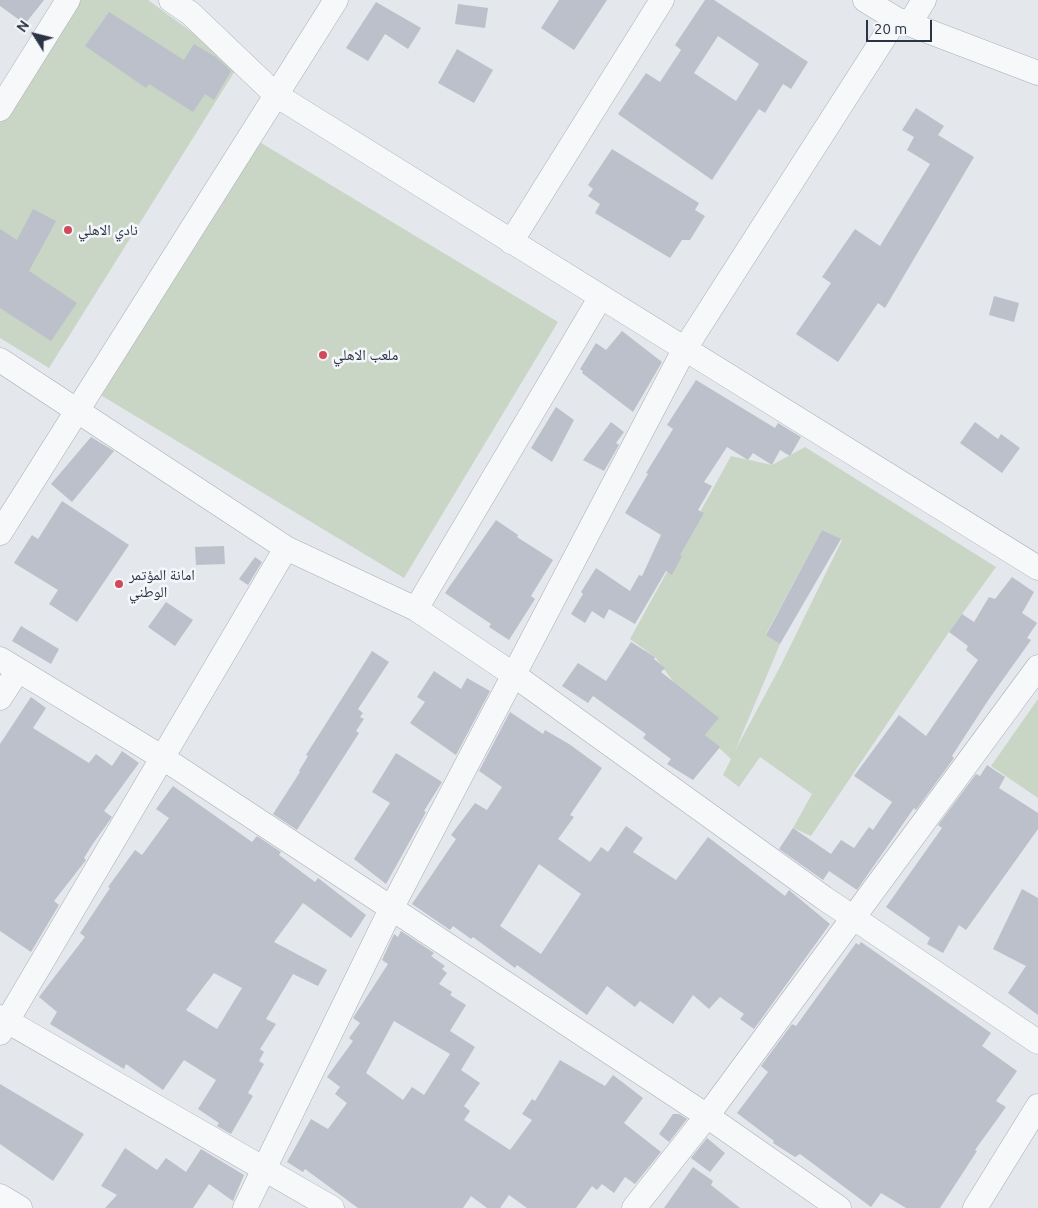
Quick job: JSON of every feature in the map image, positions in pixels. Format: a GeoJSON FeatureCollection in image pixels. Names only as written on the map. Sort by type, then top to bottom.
{"type":"FeatureCollection","features":[{"type":"Feature","properties":{"kind":"street"},"geometry":{"type":"LineString","coordinates":[[0,109],[68,0]]}},
{"type":"Feature","properties":{"kind":"street"},"geometry":{"type":"LineString","coordinates":[[171,0],[190,13],[276,95],[600,298],[1038,568]]}},
{"type":"Feature","properties":{"kind":"street"},"geometry":{"type":"LineString","coordinates":[[0,533],[336,0]]}},
{"type":"Feature","properties":{"kind":"street"},"geometry":{"type":"LineString","coordinates":[[511,242],[662,0]]}},
{"type":"Feature","properties":{"kind":"street"},"geometry":{"type":"LineString","coordinates":[[865,0],[903,21],[1038,73]]}},
{"type":"Feature","properties":{"kind":"street"},"geometry":{"type":"LineString","coordinates":[[245,1208],[391,909],[684,350],[903,21],[924,0]]}},
{"type":"Feature","properties":{"kind":"street"},"geometry":{"type":"LineString","coordinates":[[416,609],[600,298]]}},
{"type":"Feature","properties":{"kind":"street"},"geometry":{"type":"LineString","coordinates":[[0,360],[286,548],[416,609],[514,675],[824,898],[855,917],[1038,1042]]}},
{"type":"Feature","properties":{"kind":"street"},"geometry":{"type":"LineString","coordinates":[[286,548],[163,758],[2,1023],[332,1208]]}},
{"type":"Feature","properties":{"kind":"street"},"geometry":{"type":"LineString","coordinates":[[0,698],[8,665],[163,758],[707,1116],[838,1208]]}},
{"type":"Feature","properties":{"kind":"street"},"geometry":{"type":"LineString","coordinates":[[634,1208],[707,1116],[1038,667]]}},
{"type":"Feature","properties":{"kind":"street"},"geometry":{"type":"LineString","coordinates":[[975,1208],[1038,1106]]}},
{"type":"Feature","properties":{"kind":"street"},"geometry":{"type":"LineString","coordinates":[[0,1196],[20,1208]]}},
{"type":"Feature","properties":{"kind":"green space","name":"نادي الاهلي"},"geometry":{"type":"Polygon","coordinates":[[[81,0],[148,0],[238,66],[49,368],[0,338],[0,123],[81,0]]]}},
{"type":"Feature","properties":{"kind":"green space","name":"ملعب الاهلي"},"geometry":{"type":"Polygon","coordinates":[[[243,132],[558,322],[404,578],[89,388],[243,132]]]}},
{"type":"Feature","properties":{"kind":"green space"},"geometry":{"type":"Polygon","coordinates":[[[805,447],[996,567],[949,632],[811,836],[793,828],[812,794],[760,757],[739,787],[723,775],[731,759],[705,735],[718,719],[675,684],[655,657],[630,639],[731,456],[772,465],[805,447]],[[822,530],[766,634],[780,644],[735,751],[781,665],[842,540],[822,530]]]}},
{"type":"Feature","properties":{"kind":"green space"},"geometry":{"type":"Polygon","coordinates":[[[1038,699],[1038,798],[991,766],[1038,699]]]}},
{"type":"Feature","properties":{"kind":"building"},"geometry":{"type":"Polygon","coordinates":[[[0,0],[44,0],[25,24],[0,6],[0,0]]]}},
{"type":"Feature","properties":{"kind":"building"},"geometry":{"type":"Polygon","coordinates":[[[559,0],[607,0],[574,50],[541,28],[559,0]]]}},
{"type":"Feature","properties":{"kind":"building"},"geometry":{"type":"Polygon","coordinates":[[[705,0],[714,0],[808,62],[791,89],[783,84],[765,113],[759,109],[712,180],[618,114],[646,73],[660,82],[681,50],[675,45],[705,0]],[[718,36],[694,73],[736,101],[759,64],[718,36]]]}},
{"type":"Feature","properties":{"kind":"building"},"geometry":{"type":"Polygon","coordinates":[[[376,2],[421,28],[408,49],[385,34],[368,61],[346,48],[376,2]]]}},
{"type":"Feature","properties":{"kind":"building"},"geometry":{"type":"Polygon","coordinates":[[[458,4],[488,8],[485,28],[455,24],[458,4]]]}},
{"type":"Feature","properties":{"kind":"building"},"geometry":{"type":"Polygon","coordinates":[[[109,12],[184,60],[194,44],[216,57],[231,71],[214,100],[205,94],[193,112],[149,84],[146,88],[85,46],[109,12]]]}},
{"type":"Feature","properties":{"kind":"building"},"geometry":{"type":"Polygon","coordinates":[[[457,49],[493,70],[474,103],[438,83],[457,49]]]}},
{"type":"Feature","properties":{"kind":"building"},"geometry":{"type":"Polygon","coordinates":[[[916,108],[944,126],[938,135],[974,157],[885,308],[878,303],[838,362],[796,334],[831,283],[822,277],[855,229],[880,246],[930,164],[907,150],[914,137],[902,130],[916,108]]]}},
{"type":"Feature","properties":{"kind":"building"},"geometry":{"type":"Polygon","coordinates":[[[612,149],[699,203],[695,210],[705,216],[690,240],[682,240],[670,258],[595,213],[600,204],[588,196],[593,189],[588,185],[612,149]]]}},
{"type":"Feature","properties":{"kind":"building"},"geometry":{"type":"Polygon","coordinates":[[[33,209],[56,221],[29,271],[77,303],[51,341],[0,308],[0,229],[17,240],[33,209]]]}},
{"type":"Feature","properties":{"kind":"building"},"geometry":{"type":"Polygon","coordinates":[[[994,296],[1019,303],[1014,322],[989,315],[994,296]]]}},
{"type":"Feature","properties":{"kind":"building"},"geometry":{"type":"Polygon","coordinates":[[[622,331],[662,362],[633,412],[582,373],[583,371],[580,369],[596,343],[606,350],[622,331]]]}},
{"type":"Feature","properties":{"kind":"building"},"geometry":{"type":"Polygon","coordinates":[[[696,380],[775,428],[778,423],[801,437],[790,456],[780,450],[772,465],[753,453],[748,460],[727,447],[704,482],[712,486],[698,510],[704,513],[680,555],[682,556],[672,575],[666,571],[635,624],[609,609],[604,619],[592,611],[585,623],[571,614],[583,594],[581,592],[596,568],[630,591],[639,575],[642,576],[661,535],[625,513],[648,474],[646,473],[673,429],[667,425],[696,380]]]}},
{"type":"Feature","properties":{"kind":"building"},"geometry":{"type":"Polygon","coordinates":[[[556,407],[574,420],[552,462],[531,448],[556,407]]]}},
{"type":"Feature","properties":{"kind":"building"},"geometry":{"type":"Polygon","coordinates":[[[611,422],[624,432],[616,443],[619,445],[604,471],[583,460],[611,422]]]}},
{"type":"Feature","properties":{"kind":"building"},"geometry":{"type":"Polygon","coordinates":[[[975,422],[998,439],[1001,434],[1020,448],[1002,473],[960,443],[975,422]]]}},
{"type":"Feature","properties":{"kind":"building"},"geometry":{"type":"Polygon","coordinates":[[[91,437],[114,451],[72,502],[51,484],[91,437]]]}},
{"type":"Feature","properties":{"kind":"building"},"geometry":{"type":"Polygon","coordinates":[[[62,501],[129,545],[77,622],[49,604],[58,590],[14,563],[32,535],[38,539],[62,501]]]}},
{"type":"Feature","properties":{"kind":"building"},"geometry":{"type":"Polygon","coordinates":[[[496,520],[518,535],[517,537],[553,560],[531,596],[535,599],[509,640],[489,627],[491,624],[445,593],[496,520]]]}},
{"type":"Feature","properties":{"kind":"building"},"geometry":{"type":"Polygon","coordinates":[[[822,530],[841,539],[780,644],[766,635],[822,530]]]}},
{"type":"Feature","properties":{"kind":"building"},"geometry":{"type":"Polygon","coordinates":[[[224,546],[225,564],[196,565],[195,547],[224,546]]]}},
{"type":"Feature","properties":{"kind":"building"},"geometry":{"type":"Polygon","coordinates":[[[255,557],[262,562],[248,585],[239,579],[255,557]]]}},
{"type":"Feature","properties":{"kind":"building"},"geometry":{"type":"Polygon","coordinates":[[[1012,577],[1034,592],[1022,613],[1037,623],[1027,638],[1031,640],[989,699],[952,756],[954,758],[916,810],[914,808],[857,890],[829,871],[823,880],[779,849],[793,828],[831,854],[841,840],[854,848],[869,827],[873,830],[892,802],[854,776],[899,715],[926,736],[978,660],[966,650],[968,646],[949,632],[962,614],[974,622],[989,597],[995,599],[1012,577]]]}},
{"type":"Feature","properties":{"kind":"building"},"geometry":{"type":"Polygon","coordinates":[[[166,602],[193,620],[175,646],[148,627],[166,602]]]}},
{"type":"Feature","properties":{"kind":"building"},"geometry":{"type":"Polygon","coordinates":[[[21,626],[59,649],[51,664],[12,641],[21,626]]]}},
{"type":"Feature","properties":{"kind":"building"},"geometry":{"type":"Polygon","coordinates":[[[631,642],[655,657],[654,659],[665,668],[661,672],[719,718],[705,735],[720,747],[693,780],[667,764],[671,759],[643,738],[646,734],[593,696],[588,703],[562,686],[578,663],[606,681],[631,642]]]}},
{"type":"Feature","properties":{"kind":"building"},"geometry":{"type":"Polygon","coordinates":[[[372,651],[389,662],[358,709],[363,713],[360,717],[364,719],[356,731],[359,733],[297,830],[273,814],[300,772],[308,756],[306,755],[372,651]]]}},
{"type":"Feature","properties":{"kind":"building"},"geometry":{"type":"Polygon","coordinates":[[[434,671],[461,689],[467,678],[490,691],[456,755],[410,723],[425,702],[417,697],[434,671]]]}},
{"type":"Feature","properties":{"kind":"building"},"geometry":{"type":"Polygon","coordinates":[[[31,697],[46,708],[33,728],[89,763],[96,754],[112,766],[122,751],[139,763],[104,811],[112,817],[84,858],[86,860],[54,901],[59,905],[31,952],[0,931],[0,744],[31,697]]]}},
{"type":"Feature","properties":{"kind":"building"},"geometry":{"type":"Polygon","coordinates":[[[510,712],[543,734],[545,730],[569,744],[602,768],[570,815],[574,817],[558,839],[590,862],[601,847],[608,852],[626,826],[643,838],[633,852],[676,880],[708,837],[785,896],[789,890],[830,924],[754,1029],[740,1019],[744,1014],[720,997],[709,1009],[693,995],[673,1024],[640,1001],[635,1007],[607,986],[587,1015],[517,965],[515,968],[473,937],[471,939],[453,926],[450,930],[412,904],[456,839],[451,835],[475,803],[487,810],[502,787],[479,771],[510,712]],[[539,864],[500,926],[541,954],[581,894],[539,864]]]}},
{"type":"Feature","properties":{"kind":"building"},"geometry":{"type":"Polygon","coordinates":[[[396,753],[442,782],[424,811],[426,812],[386,884],[354,859],[390,803],[372,792],[396,753]]]}},
{"type":"Feature","properties":{"kind":"building"},"geometry":{"type":"Polygon","coordinates":[[[987,765],[1005,777],[999,788],[1038,813],[1038,829],[966,930],[959,925],[943,953],[927,944],[930,938],[886,907],[942,828],[938,825],[976,774],[980,776],[987,765]]]}},
{"type":"Feature","properties":{"kind":"building"},"geometry":{"type":"Polygon","coordinates":[[[173,786],[252,842],[257,836],[281,852],[279,855],[315,882],[318,878],[366,915],[351,938],[303,903],[274,942],[327,970],[318,986],[293,974],[266,1019],[276,1024],[260,1049],[264,1052],[259,1061],[264,1064],[248,1093],[253,1096],[231,1134],[217,1126],[219,1123],[198,1109],[216,1080],[184,1060],[163,1090],[126,1064],[124,1069],[50,1024],[57,1012],[39,997],[85,937],[80,933],[110,888],[108,887],[135,850],[142,855],[169,818],[156,809],[173,786]],[[214,973],[186,1010],[217,1029],[242,988],[214,973]]]}},
{"type":"Feature","properties":{"kind":"building"},"geometry":{"type":"Polygon","coordinates":[[[1022,889],[1038,898],[1038,1015],[1008,993],[1026,966],[993,949],[1022,889]]]}},
{"type":"Feature","properties":{"kind":"building"},"geometry":{"type":"Polygon","coordinates":[[[401,931],[434,953],[431,956],[445,966],[442,969],[447,973],[439,984],[452,992],[450,995],[466,1005],[450,1031],[475,1047],[461,1070],[480,1083],[464,1106],[470,1111],[464,1120],[510,1150],[532,1120],[522,1114],[532,1099],[535,1101],[560,1060],[605,1086],[613,1075],[643,1098],[624,1123],[661,1152],[635,1184],[625,1177],[614,1193],[602,1184],[597,1190],[592,1186],[576,1208],[527,1208],[509,1195],[500,1208],[487,1208],[471,1196],[463,1208],[358,1208],[305,1169],[303,1172],[287,1162],[311,1119],[328,1129],[347,1103],[335,1094],[340,1087],[327,1077],[353,1041],[349,1038],[360,1023],[353,1018],[388,964],[382,960],[394,934],[398,937],[401,931]],[[394,1021],[366,1073],[403,1100],[412,1087],[424,1095],[450,1054],[394,1021]]]}},
{"type":"Feature","properties":{"kind":"building"},"geometry":{"type":"Polygon","coordinates":[[[861,942],[991,1033],[982,1046],[1017,1071],[996,1101],[1006,1107],[975,1150],[977,1151],[940,1208],[906,1208],[881,1193],[871,1207],[800,1154],[795,1157],[773,1143],[774,1141],[737,1113],[768,1072],[761,1066],[792,1024],[796,1026],[856,943],[859,945],[861,942]]]}},
{"type":"Feature","properties":{"kind":"building"},"geometry":{"type":"Polygon","coordinates":[[[0,1084],[84,1134],[53,1181],[0,1144],[0,1084]]]}},
{"type":"Feature","properties":{"kind":"building"},"geometry":{"type":"Polygon","coordinates":[[[673,1114],[679,1114],[687,1119],[669,1142],[659,1134],[673,1114]]]}},
{"type":"Feature","properties":{"kind":"building"},"geometry":{"type":"Polygon","coordinates":[[[707,1138],[725,1153],[710,1172],[691,1158],[707,1138]]]}},
{"type":"Feature","properties":{"kind":"building"},"geometry":{"type":"Polygon","coordinates":[[[125,1148],[157,1170],[166,1158],[186,1172],[201,1149],[244,1175],[233,1201],[209,1184],[193,1208],[105,1208],[117,1195],[101,1186],[125,1148]]]}},
{"type":"Feature","properties":{"kind":"building"},"geometry":{"type":"Polygon","coordinates":[[[693,1167],[713,1181],[711,1185],[740,1208],[664,1208],[693,1167]]]}},
{"type":"Feature","properties":{"kind":"place","name":"نادي الاهلي"},"geometry":{"type":"Point","coordinates":[68,230]}},
{"type":"Feature","properties":{"kind":"place","name":"ملعب الاهلي"},"geometry":{"type":"Point","coordinates":[323,355]}},
{"type":"Feature","properties":{"kind":"place","name":"امانة المؤتمر الوطني"},"geometry":{"type":"Point","coordinates":[119,584]}}]}
